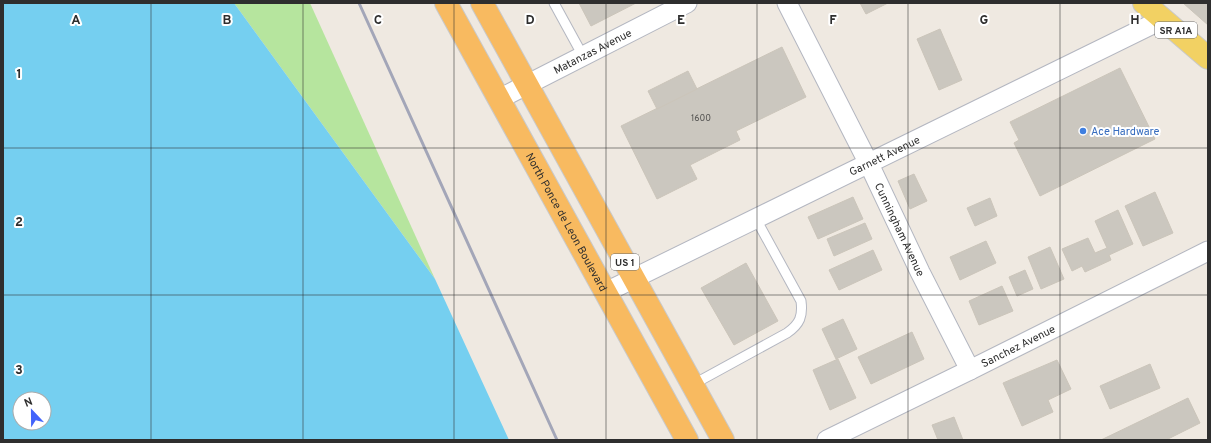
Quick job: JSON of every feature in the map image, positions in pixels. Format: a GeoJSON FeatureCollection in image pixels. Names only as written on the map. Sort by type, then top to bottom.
{"type":"FeatureCollection","features":[{"type":"Feature","properties":{"kind":"highway","name":"North Ponce de Leon Boulevard"},"geometry":{"type":"LineString","coordinates":[[446,3],[687,440]]}},
{"type":"Feature","properties":{"kind":"highway","name":"US 1"},"geometry":{"type":"LineString","coordinates":[[482,3],[723,440]]}},
{"type":"Feature","properties":{"kind":"main road","name":"SR A1A"},"geometry":{"type":"LineString","coordinates":[[1145,3],[1208,58]]}},
{"type":"Feature","properties":{"kind":"street","name":"Matanzas Avenue"},"geometry":{"type":"LineString","coordinates":[[498,98],[687,3]]}},
{"type":"Feature","properties":{"kind":"street","name":"Cunningham Avenue"},"geometry":{"type":"LineString","coordinates":[[787,3],[869,164],[920,272],[970,370]]}},
{"type":"Feature","properties":{"kind":"street","name":"Garnett Avenue"},"geometry":{"type":"LineString","coordinates":[[606,292],[1163,19]]}},
{"type":"Feature","properties":{"kind":"street","name":"Sanchez Avenue"},"geometry":{"type":"LineString","coordinates":[[827,440],[1208,250]]}},
{"type":"Feature","properties":{"kind":"lane"},"geometry":{"type":"LineString","coordinates":[[554,3],[583,56]]}},
{"type":"Feature","properties":{"kind":"lane"},"geometry":{"type":"LineString","coordinates":[[692,384],[787,333],[796,327],[800,320],[802,311],[801,301],[756,219]]}},
{"type":"Feature","properties":{"kind":"green space"},"geometry":{"type":"Polygon","coordinates":[[[234,3],[310,3],[435,279],[234,3]]]}},
{"type":"Feature","properties":{"kind":"water"},"geometry":{"type":"Polygon","coordinates":[[[3,3],[234,3],[435,279],[509,440],[3,440],[3,3]]]}},
{"type":"Feature","properties":{"kind":"building"},"geometry":{"type":"Polygon","coordinates":[[[579,3],[636,3],[591,26],[579,3]]]}},
{"type":"Feature","properties":{"kind":"building"},"geometry":{"type":"Polygon","coordinates":[[[860,3],[888,3],[866,14],[860,3]]]}},
{"type":"Feature","properties":{"kind":"building"},"geometry":{"type":"Polygon","coordinates":[[[1183,3],[1208,3],[1208,25],[1183,3]]]}},
{"type":"Feature","properties":{"kind":"building"},"geometry":{"type":"Polygon","coordinates":[[[940,29],[962,80],[939,90],[917,39],[940,29]]]}},
{"type":"Feature","properties":{"kind":"building"},"geometry":{"type":"Polygon","coordinates":[[[782,47],[806,97],[736,131],[740,140],[690,165],[697,179],[657,199],[621,126],[782,47]]]}},
{"type":"Feature","properties":{"kind":"building","name":"Ace Hardware"},"geometry":{"type":"Polygon","coordinates":[[[1120,68],[1155,139],[1040,196],[1014,143],[1019,140],[1010,122],[1120,68]]]}},
{"type":"Feature","properties":{"kind":"building"},"geometry":{"type":"Polygon","coordinates":[[[688,71],[697,89],[657,109],[648,91],[688,71]]]}},
{"type":"Feature","properties":{"kind":"building"},"geometry":{"type":"Polygon","coordinates":[[[914,174],[927,201],[910,209],[898,181],[914,174]]]}},
{"type":"Feature","properties":{"kind":"building"},"geometry":{"type":"Polygon","coordinates":[[[1155,192],[1173,233],[1143,246],[1125,206],[1155,192]]]}},
{"type":"Feature","properties":{"kind":"building"},"geometry":{"type":"Polygon","coordinates":[[[853,197],[863,219],[818,239],[808,217],[853,197]]]}},
{"type":"Feature","properties":{"kind":"building"},"geometry":{"type":"Polygon","coordinates":[[[990,198],[997,216],[975,226],[967,208],[990,198]]]}},
{"type":"Feature","properties":{"kind":"building"},"geometry":{"type":"Polygon","coordinates":[[[1118,210],[1133,244],[1109,255],[1111,260],[1085,272],[1082,266],[1072,271],[1062,249],[1088,238],[1095,253],[1107,248],[1095,221],[1118,210]]]}},
{"type":"Feature","properties":{"kind":"building"},"geometry":{"type":"Polygon","coordinates":[[[865,223],[872,239],[834,256],[827,239],[865,223]]]}},
{"type":"Feature","properties":{"kind":"building"},"geometry":{"type":"Polygon","coordinates":[[[986,241],[996,263],[960,280],[950,257],[986,241]]]}},
{"type":"Feature","properties":{"kind":"building"},"geometry":{"type":"Polygon","coordinates":[[[1050,247],[1064,279],[1041,289],[1028,257],[1050,247]]]}},
{"type":"Feature","properties":{"kind":"building"},"geometry":{"type":"Polygon","coordinates":[[[873,250],[882,270],[839,290],[829,270],[873,250]]]}},
{"type":"Feature","properties":{"kind":"building"},"geometry":{"type":"Polygon","coordinates":[[[746,263],[778,321],[734,345],[701,288],[746,263]]]}},
{"type":"Feature","properties":{"kind":"building"},"geometry":{"type":"Polygon","coordinates":[[[1025,270],[1033,289],[1017,296],[1009,277],[1025,270]]]}},
{"type":"Feature","properties":{"kind":"building"},"geometry":{"type":"Polygon","coordinates":[[[1002,286],[1013,311],[979,325],[969,301],[1002,286]]]}},
{"type":"Feature","properties":{"kind":"building"},"geometry":{"type":"Polygon","coordinates":[[[843,319],[857,349],[836,359],[822,329],[843,319]]]}},
{"type":"Feature","properties":{"kind":"building"},"geometry":{"type":"Polygon","coordinates":[[[912,332],[924,359],[871,384],[858,357],[912,332]]]}},
{"type":"Feature","properties":{"kind":"building"},"geometry":{"type":"Polygon","coordinates":[[[838,359],[856,398],[830,410],[813,370],[838,359]]]}},
{"type":"Feature","properties":{"kind":"building"},"geometry":{"type":"Polygon","coordinates":[[[1057,360],[1071,389],[1048,400],[1053,412],[1022,426],[1003,383],[1057,360]]]}},
{"type":"Feature","properties":{"kind":"building"},"geometry":{"type":"Polygon","coordinates":[[[1150,364],[1160,388],[1110,409],[1100,386],[1150,364]]]}},
{"type":"Feature","properties":{"kind":"building"},"geometry":{"type":"Polygon","coordinates":[[[1188,398],[1200,423],[1166,440],[1101,440],[1188,398]]]}},
{"type":"Feature","properties":{"kind":"building"},"geometry":{"type":"Polygon","coordinates":[[[954,417],[963,440],[938,440],[932,425],[954,417]]]}},
{"type":"Feature","properties":{"kind":"railway"},"geometry":{"type":"LineString","coordinates":[[359,3],[557,440]]}},
{"type":"Feature","properties":{"kind":"place","name":"Ace Hardware"},"geometry":{"type":"Point","coordinates":[1083,131]}}]}
